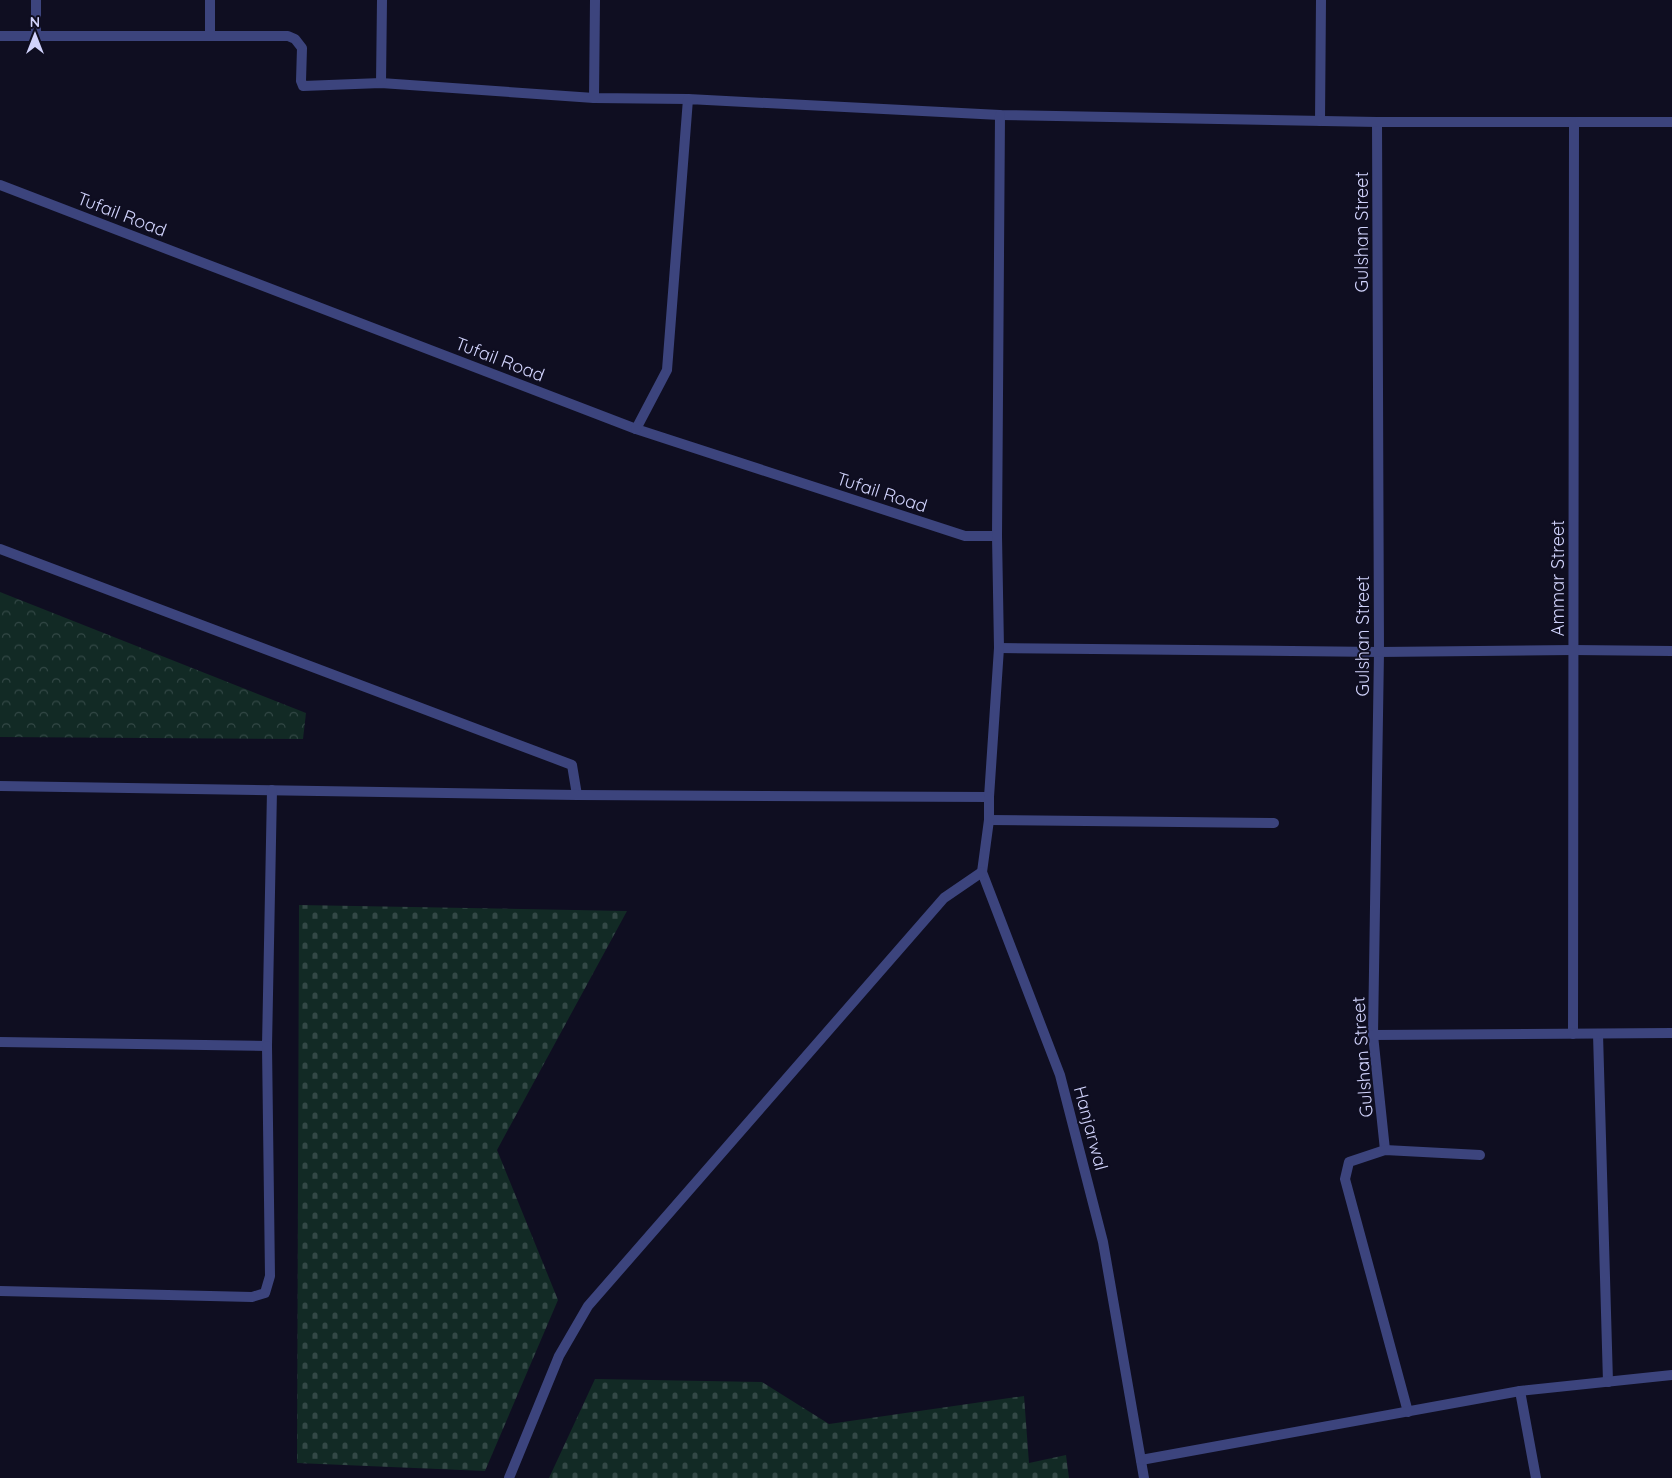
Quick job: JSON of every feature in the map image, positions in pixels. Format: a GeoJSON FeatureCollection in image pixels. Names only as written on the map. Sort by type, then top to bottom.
{"type":"FeatureCollection","features":[{"type":"Feature","properties":{"kind":"street"},"geometry":{"type":"LineString","coordinates":[[36,0],[36,36]]}},
{"type":"Feature","properties":{"kind":"street"},"geometry":{"type":"LineString","coordinates":[[210,0],[210,36]]}},
{"type":"Feature","properties":{"kind":"street"},"geometry":{"type":"LineString","coordinates":[[382,0],[382,83]]}},
{"type":"Feature","properties":{"kind":"street"},"geometry":{"type":"LineString","coordinates":[[594,0],[594,98]]}},
{"type":"Feature","properties":{"kind":"street"},"geometry":{"type":"LineString","coordinates":[[1320,121],[1321,0]]}},
{"type":"Feature","properties":{"kind":"street"},"geometry":{"type":"LineString","coordinates":[[0,36],[288,36],[295,39],[302,48],[301,81],[303,86],[382,83],[594,98],[688,99],[1000,114],[1377,122],[1672,122]]}},
{"type":"Feature","properties":{"kind":"street"},"geometry":{"type":"LineString","coordinates":[[636,428],[667,370],[688,99]]}},
{"type":"Feature","properties":{"kind":"street","name":"Hanjarwal"},"geometry":{"type":"LineString","coordinates":[[1000,114],[997,536],[999,648],[990,820],[982,872],[1060,1075],[1103,1242],[1144,1478]]}},
{"type":"Feature","properties":{"kind":"street","name":"Gulshan Street"},"geometry":{"type":"LineString","coordinates":[[1377,122],[1379,652],[1374,1035],[1385,1150]]}},
{"type":"Feature","properties":{"kind":"street","name":"Ammar Street"},"geometry":{"type":"LineString","coordinates":[[1573,1034],[1574,122]]}},
{"type":"Feature","properties":{"kind":"street","name":"Tufail Road"},"geometry":{"type":"LineString","coordinates":[[0,185],[636,428],[965,536],[997,536]]}},
{"type":"Feature","properties":{"kind":"street"},"geometry":{"type":"LineString","coordinates":[[0,549],[572,765],[577,794]]}},
{"type":"Feature","properties":{"kind":"street"},"geometry":{"type":"LineString","coordinates":[[999,648],[1379,652],[1672,650]]}},
{"type":"Feature","properties":{"kind":"street"},"geometry":{"type":"LineString","coordinates":[[0,786],[577,794],[990,797]]}},
{"type":"Feature","properties":{"kind":"street"},"geometry":{"type":"LineString","coordinates":[[0,1291],[252,1297],[265,1293],[270,1276],[267,1046],[272,790]]}},
{"type":"Feature","properties":{"kind":"street"},"geometry":{"type":"LineString","coordinates":[[990,820],[1274,823]]}},
{"type":"Feature","properties":{"kind":"street"},"geometry":{"type":"LineString","coordinates":[[509,1478],[559,1356],[588,1306],[944,898],[982,872]]}},
{"type":"Feature","properties":{"kind":"street"},"geometry":{"type":"LineString","coordinates":[[1374,1035],[1672,1033]]}},
{"type":"Feature","properties":{"kind":"street"},"geometry":{"type":"LineString","coordinates":[[1598,1034],[1608,1382]]}},
{"type":"Feature","properties":{"kind":"street"},"geometry":{"type":"LineString","coordinates":[[0,1042],[267,1046]]}},
{"type":"Feature","properties":{"kind":"street"},"geometry":{"type":"LineString","coordinates":[[1408,1412],[1345,1180],[1348,1162],[1385,1150],[1480,1156]]}},
{"type":"Feature","properties":{"kind":"street"},"geometry":{"type":"LineString","coordinates":[[1141,1460],[1520,1391],[1672,1375]]}},
{"type":"Feature","properties":{"kind":"street"},"geometry":{"type":"LineString","coordinates":[[1520,1391],[1536,1478]]}},
{"type":"Feature","properties":{"kind":"green space"},"geometry":{"type":"Polygon","coordinates":[[[0,592],[306,713],[303,739],[0,737],[0,592]]]}},
{"type":"Feature","properties":{"kind":"green space"},"geometry":{"type":"Polygon","coordinates":[[[299,905],[627,911],[497,1150],[558,1300],[485,1471],[297,1463],[299,905]]]}},
{"type":"Feature","properties":{"kind":"green space"},"geometry":{"type":"Polygon","coordinates":[[[595,1379],[762,1382],[829,1424],[1024,1396],[1029,1463],[1066,1455],[1069,1478],[549,1478],[595,1379]]]}}]}
